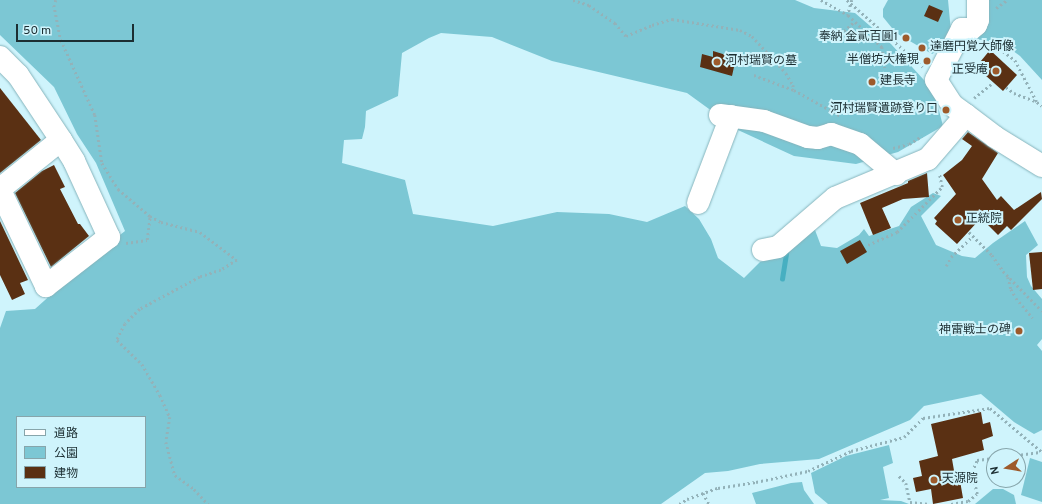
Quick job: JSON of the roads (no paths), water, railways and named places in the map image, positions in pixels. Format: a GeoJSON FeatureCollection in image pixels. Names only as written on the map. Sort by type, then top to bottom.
{"type":"FeatureCollection","features":[{"type":"Feature","properties":{"kind":"street"},"geometry":{"type":"LineString","coordinates":[[978,0],[978,20],[976,26],[971,29],[962,30],[936,80],[952,105],[969,107],[995,136],[1042,166]]}},
{"type":"Feature","properties":{"kind":"street"},"geometry":{"type":"LineString","coordinates":[[0,57],[18,75],[62,140],[74,161],[109,237],[46,286],[0,189],[62,140]]}},
{"type":"Feature","properties":{"kind":"street"},"geometry":{"type":"LineString","coordinates":[[763,250],[778,247],[835,198],[896,174],[928,159],[928,143],[969,107]]}},
{"type":"Feature","properties":{"kind":"street"},"geometry":{"type":"LineString","coordinates":[[698,203],[725,116],[764,121],[808,137],[818,138],[831,134],[860,144],[896,174]]}},
{"type":"Feature","properties":{"kind":"waterway"},"geometry":{"type":"LineString","coordinates":[[782,279],[787,249]]}},
{"type":"Feature","properties":{"kind":"place","name":"奉納 金貳百圓1"},"geometry":{"type":"Point","coordinates":[906,38]}},
{"type":"Feature","properties":{"kind":"place","name":"達磨円覚大師像"},"geometry":{"type":"Point","coordinates":[922,48]}},
{"type":"Feature","properties":{"kind":"place","name":"半僧坊大権現"},"geometry":{"type":"Point","coordinates":[927,61]}},
{"type":"Feature","properties":{"kind":"place","name":"河村瑞賢の墓"},"geometry":{"type":"Point","coordinates":[717,62]}},
{"type":"Feature","properties":{"kind":"place","name":"正受庵"},"geometry":{"type":"Point","coordinates":[996,71]}},
{"type":"Feature","properties":{"kind":"place","name":"建長寺"},"geometry":{"type":"Point","coordinates":[872,82]}},
{"type":"Feature","properties":{"kind":"place","name":"河村瑞賢遺跡登り口"},"geometry":{"type":"Point","coordinates":[946,110]}},
{"type":"Feature","properties":{"kind":"place","name":"正統院"},"geometry":{"type":"Point","coordinates":[958,220]}},
{"type":"Feature","properties":{"kind":"place","name":"神雷戦士の碑"},"geometry":{"type":"Point","coordinates":[1019,331]}},
{"type":"Feature","properties":{"kind":"place","name":"天源院"},"geometry":{"type":"Point","coordinates":[934,480]}}]}
